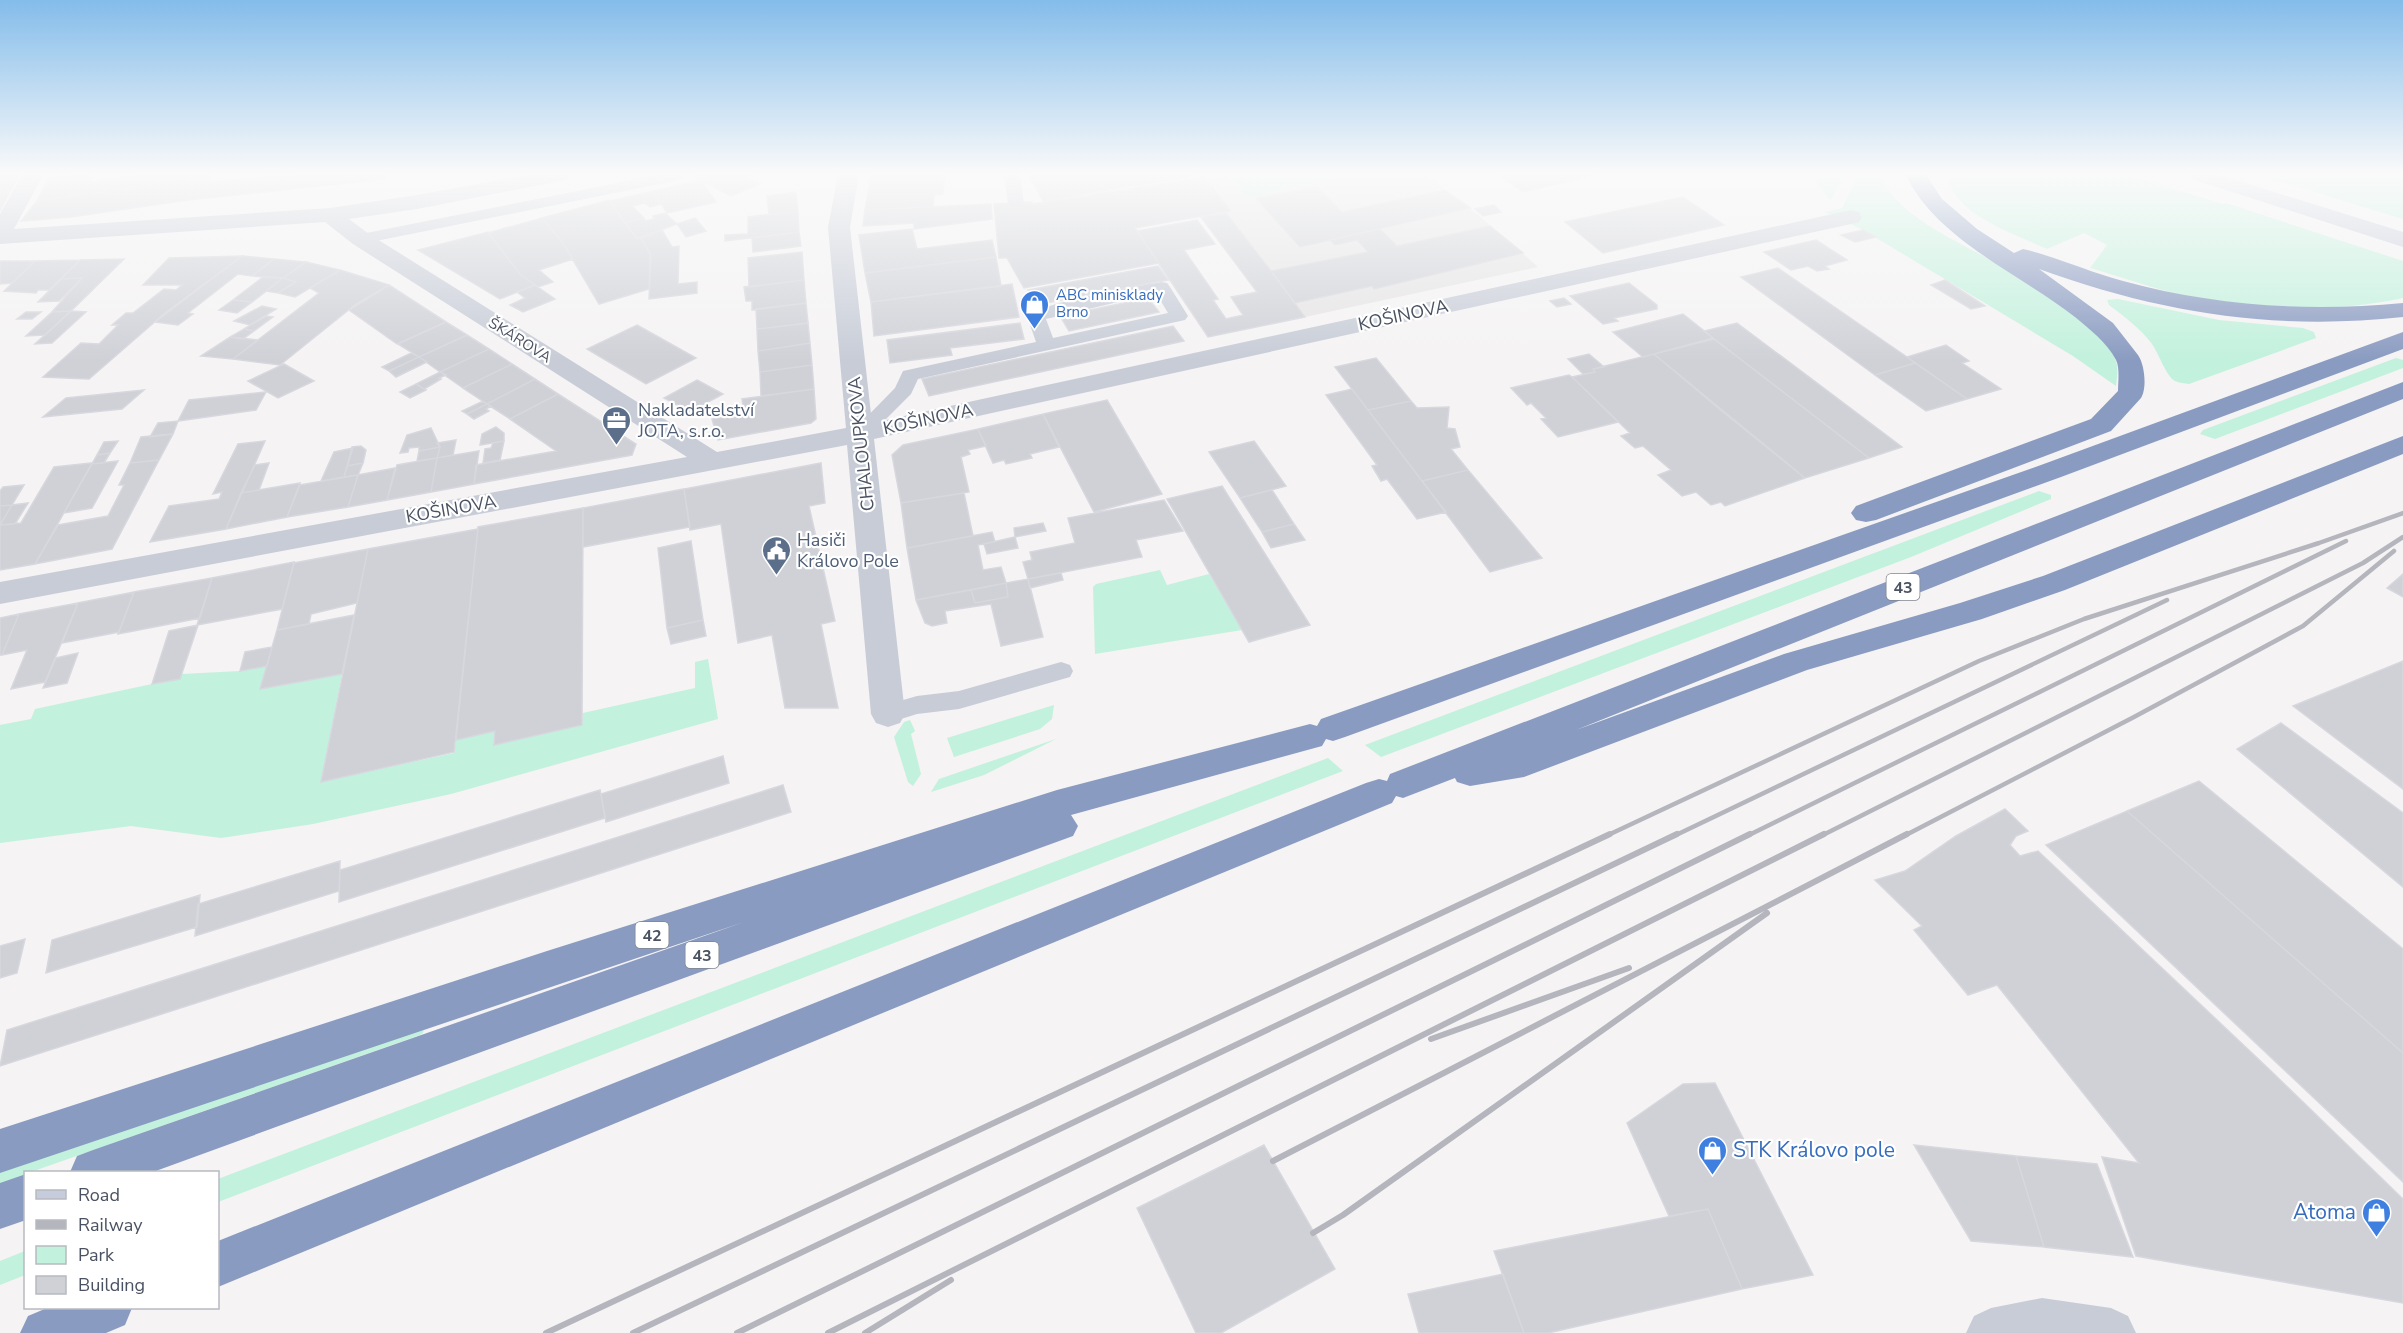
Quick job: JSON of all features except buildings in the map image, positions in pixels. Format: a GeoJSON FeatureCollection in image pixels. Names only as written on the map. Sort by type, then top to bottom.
{"type":"FeatureCollection","features":[{"type":"Feature","properties":{"kind":"highway","name":"43"},"geometry":{"type":"LineString","coordinates":[[1742,580],[1809,533],[2090,430],[2119,412],[2127,401],[2133,391],[2134,368],[2129,357],[2111,333],[2078,306],[1977,237]]}},
{"type":"Feature","properties":{"kind":"highway","name":"43"},"geometry":{"type":"LineString","coordinates":[[1982,241],[2108,285],[2202,305],[2287,316],[2346,316],[2403,310]]}},
{"type":"Feature","properties":{"kind":"highway","name":"43"},"geometry":{"type":"LineString","coordinates":[[99,1171],[2051,471],[2403,340]]}},
{"type":"Feature","properties":{"kind":"highway","name":"43"},"geometry":{"type":"LineString","coordinates":[[219,1264],[1391,788],[2403,390]]}},
{"type":"Feature","properties":{"kind":"highway","name":"43"},"geometry":{"type":"LineString","coordinates":[[1391,788],[1524,763],[1764,672],[1838,648],[2022,595],[2403,444]]}},
{"type":"Feature","properties":{"kind":"highway","name":"42"},"geometry":{"type":"LineString","coordinates":[[0,1151],[548,969],[1057,804],[1321,732]]}},
{"type":"Feature","properties":{"kind":"highway"},"geometry":{"type":"LineString","coordinates":[[0,1206],[24,1198]]}},
{"type":"Feature","properties":{"kind":"highway"},"geometry":{"type":"LineString","coordinates":[[45,1333],[105,1309]]}},
{"type":"Feature","properties":{"kind":"street","name":"CHALOUPKOVA"},"geometry":{"type":"LineString","coordinates":[[840,237],[888,714]]}},
{"type":"Feature","properties":{"kind":"street","name":"KOŠINOVA"},"geometry":{"type":"LineString","coordinates":[[0,592],[860,434],[1759,237]]}},
{"type":"Feature","properties":{"kind":"street","name":"ŠKÁROVA"},"geometry":{"type":"LineString","coordinates":[[361,239],[712,461]]}},
{"type":"Feature","properties":{"kind":"street"},"geometry":{"type":"LineString","coordinates":[[1991,1333],[2042,1322],[2111,1333]]}},
{"type":"Feature","properties":{"kind":"lane"},"geometry":{"type":"LineString","coordinates":[[361,239],[370,237]]}},
{"type":"Feature","properties":{"kind":"lane"},"geometry":{"type":"LineString","coordinates":[[860,434],[899,396],[910,375],[1179,316],[1161,287],[1054,310],[1036,316],[1046,345]]}},
{"type":"Feature","properties":{"kind":"lane"},"geometry":{"type":"LineString","coordinates":[[888,714],[917,705],[959,700],[1060,671]]}},
{"type":"Feature","properties":{"kind":"shaded area"},"geometry":{"type":"Polygon","coordinates":[[[1244,237],[1504,237],[1538,267],[1305,317],[1244,237]]]}},
{"type":"Feature","properties":{"kind":"green space"},"geometry":{"type":"Polygon","coordinates":[[[1875,237],[1948,237],[1984,256],[2054,301],[2103,340],[2116,362],[2116,386],[2073,356],[1875,237]]]}},
{"type":"Feature","properties":{"kind":"green space"},"geometry":{"type":"Polygon","coordinates":[[[2021,237],[2074,237],[2047,249],[2021,237]]]}},
{"type":"Feature","properties":{"kind":"green space"},"geometry":{"type":"Polygon","coordinates":[[[2092,237],[2330,237],[2403,261],[2403,298],[2323,308],[2267,307],[2213,301],[2162,290],[2090,268],[2107,245],[2092,237]]]}},
{"type":"Feature","properties":{"kind":"green space"},"geometry":{"type":"Polygon","coordinates":[[[2118,299],[2219,320],[2303,328],[2314,332],[2316,338],[2189,384],[2180,383],[2169,375],[2148,339],[2109,305],[2107,300],[2118,299]]]}},
{"type":"Feature","properties":{"kind":"green space"},"geometry":{"type":"Polygon","coordinates":[[[2396,358],[2403,360],[2403,368],[2215,439],[2200,434],[2203,430],[2396,358]]]}},
{"type":"Feature","properties":{"kind":"green space"},"geometry":{"type":"Polygon","coordinates":[[[2039,491],[2051,495],[2051,499],[1911,557],[1381,757],[1365,745],[2039,491]]]}},
{"type":"Feature","properties":{"kind":"green space"},"geometry":{"type":"Polygon","coordinates":[[[1160,570],[1167,585],[1209,574],[1242,630],[1095,654],[1093,587],[1096,584],[1160,570]]]}},
{"type":"Feature","properties":{"kind":"green space"},"geometry":{"type":"Polygon","coordinates":[[[708,659],[718,719],[451,794],[313,824],[221,838],[131,826],[0,843],[0,725],[31,719],[35,709],[180,678],[182,674],[240,671],[267,666],[261,689],[342,674],[321,782],[454,753],[456,740],[495,731],[495,745],[582,725],[583,713],[695,688],[695,662],[708,659]]]}},
{"type":"Feature","properties":{"kind":"green space"},"geometry":{"type":"Polygon","coordinates":[[[1054,705],[1052,719],[1040,729],[954,757],[947,738],[1054,705]]]}},
{"type":"Feature","properties":{"kind":"green space"},"geometry":{"type":"Polygon","coordinates":[[[910,720],[915,731],[911,734],[921,774],[913,786],[908,782],[894,737],[904,722],[910,720]]]}},
{"type":"Feature","properties":{"kind":"green space"},"geometry":{"type":"Polygon","coordinates":[[[1056,739],[984,775],[931,792],[939,779],[1056,739]]]}},
{"type":"Feature","properties":{"kind":"green space"},"geometry":{"type":"Polygon","coordinates":[[[1328,758],[1343,771],[219,1202],[219,1179],[1328,758]]]}},
{"type":"Feature","properties":{"kind":"green space"},"geometry":{"type":"Polygon","coordinates":[[[424,1028],[420,1035],[34,1171],[24,1171],[24,1175],[0,1184],[0,1169],[424,1028]]]}},
{"type":"Feature","properties":{"kind":"green space"},"geometry":{"type":"Polygon","coordinates":[[[24,1251],[24,1275],[0,1285],[0,1261],[24,1251]]]}},
{"type":"Feature","properties":{"kind":"railway"},"geometry":{"type":"LineString","coordinates":[[1606,836],[1979,661],[2084,619],[2319,543],[2403,513]]}},
{"type":"Feature","properties":{"kind":"railway"},"geometry":{"type":"LineString","coordinates":[[1821,836],[2363,563],[2403,537]]}},
{"type":"Feature","properties":{"kind":"railway"},"geometry":{"type":"LineString","coordinates":[[1747,836],[2346,541]]}},
{"type":"Feature","properties":{"kind":"railway"},"geometry":{"type":"LineString","coordinates":[[1904,836],[2134,717],[2303,626],[2394,551]]}},
{"type":"Feature","properties":{"kind":"railway"},"geometry":{"type":"LineString","coordinates":[[1674,836],[2167,600]]}},
{"type":"Feature","properties":{"kind":"railway"},"geometry":{"type":"LineString","coordinates":[[546,1333],[1610,834]]}},
{"type":"Feature","properties":{"kind":"railway"},"geometry":{"type":"LineString","coordinates":[[633,1333],[1677,834]]}},
{"type":"Feature","properties":{"kind":"railway"},"geometry":{"type":"LineString","coordinates":[[737,1333],[1750,834]]}},
{"type":"Feature","properties":{"kind":"railway"},"geometry":{"type":"LineString","coordinates":[[828,1333],[1824,834]]}},
{"type":"Feature","properties":{"kind":"railway"},"geometry":{"type":"LineString","coordinates":[[1273,1161],[1907,834]]}},
{"type":"Feature","properties":{"kind":"railway"},"geometry":{"type":"LineString","coordinates":[[1313,1233],[1343,1215],[1767,913]]}},
{"type":"Feature","properties":{"kind":"railway"},"geometry":{"type":"LineString","coordinates":[[1431,1039],[1629,968]]}},
{"type":"Feature","properties":{"kind":"railway"},"geometry":{"type":"LineString","coordinates":[[865,1333],[951,1280]]}},
{"type":"Feature","properties":{"kind":"place","name":"ABC minisklady Brno"},"geometry":{"type":"Point","coordinates":[1035,330]}},
{"type":"Feature","properties":{"kind":"place","name":"Nakladatelství JOTA, s.r.o."},"geometry":{"type":"Point","coordinates":[617,446]}},
{"type":"Feature","properties":{"kind":"place","name":"Hasiči Královo Pole"},"geometry":{"type":"Point","coordinates":[776,576]}},
{"type":"Feature","properties":{"kind":"place","name":"STK Královo pole"},"geometry":{"type":"Point","coordinates":[1712,1176]}},
{"type":"Feature","properties":{"kind":"place","name":"Atoma"},"geometry":{"type":"Point","coordinates":[2377,1238]}}]}
